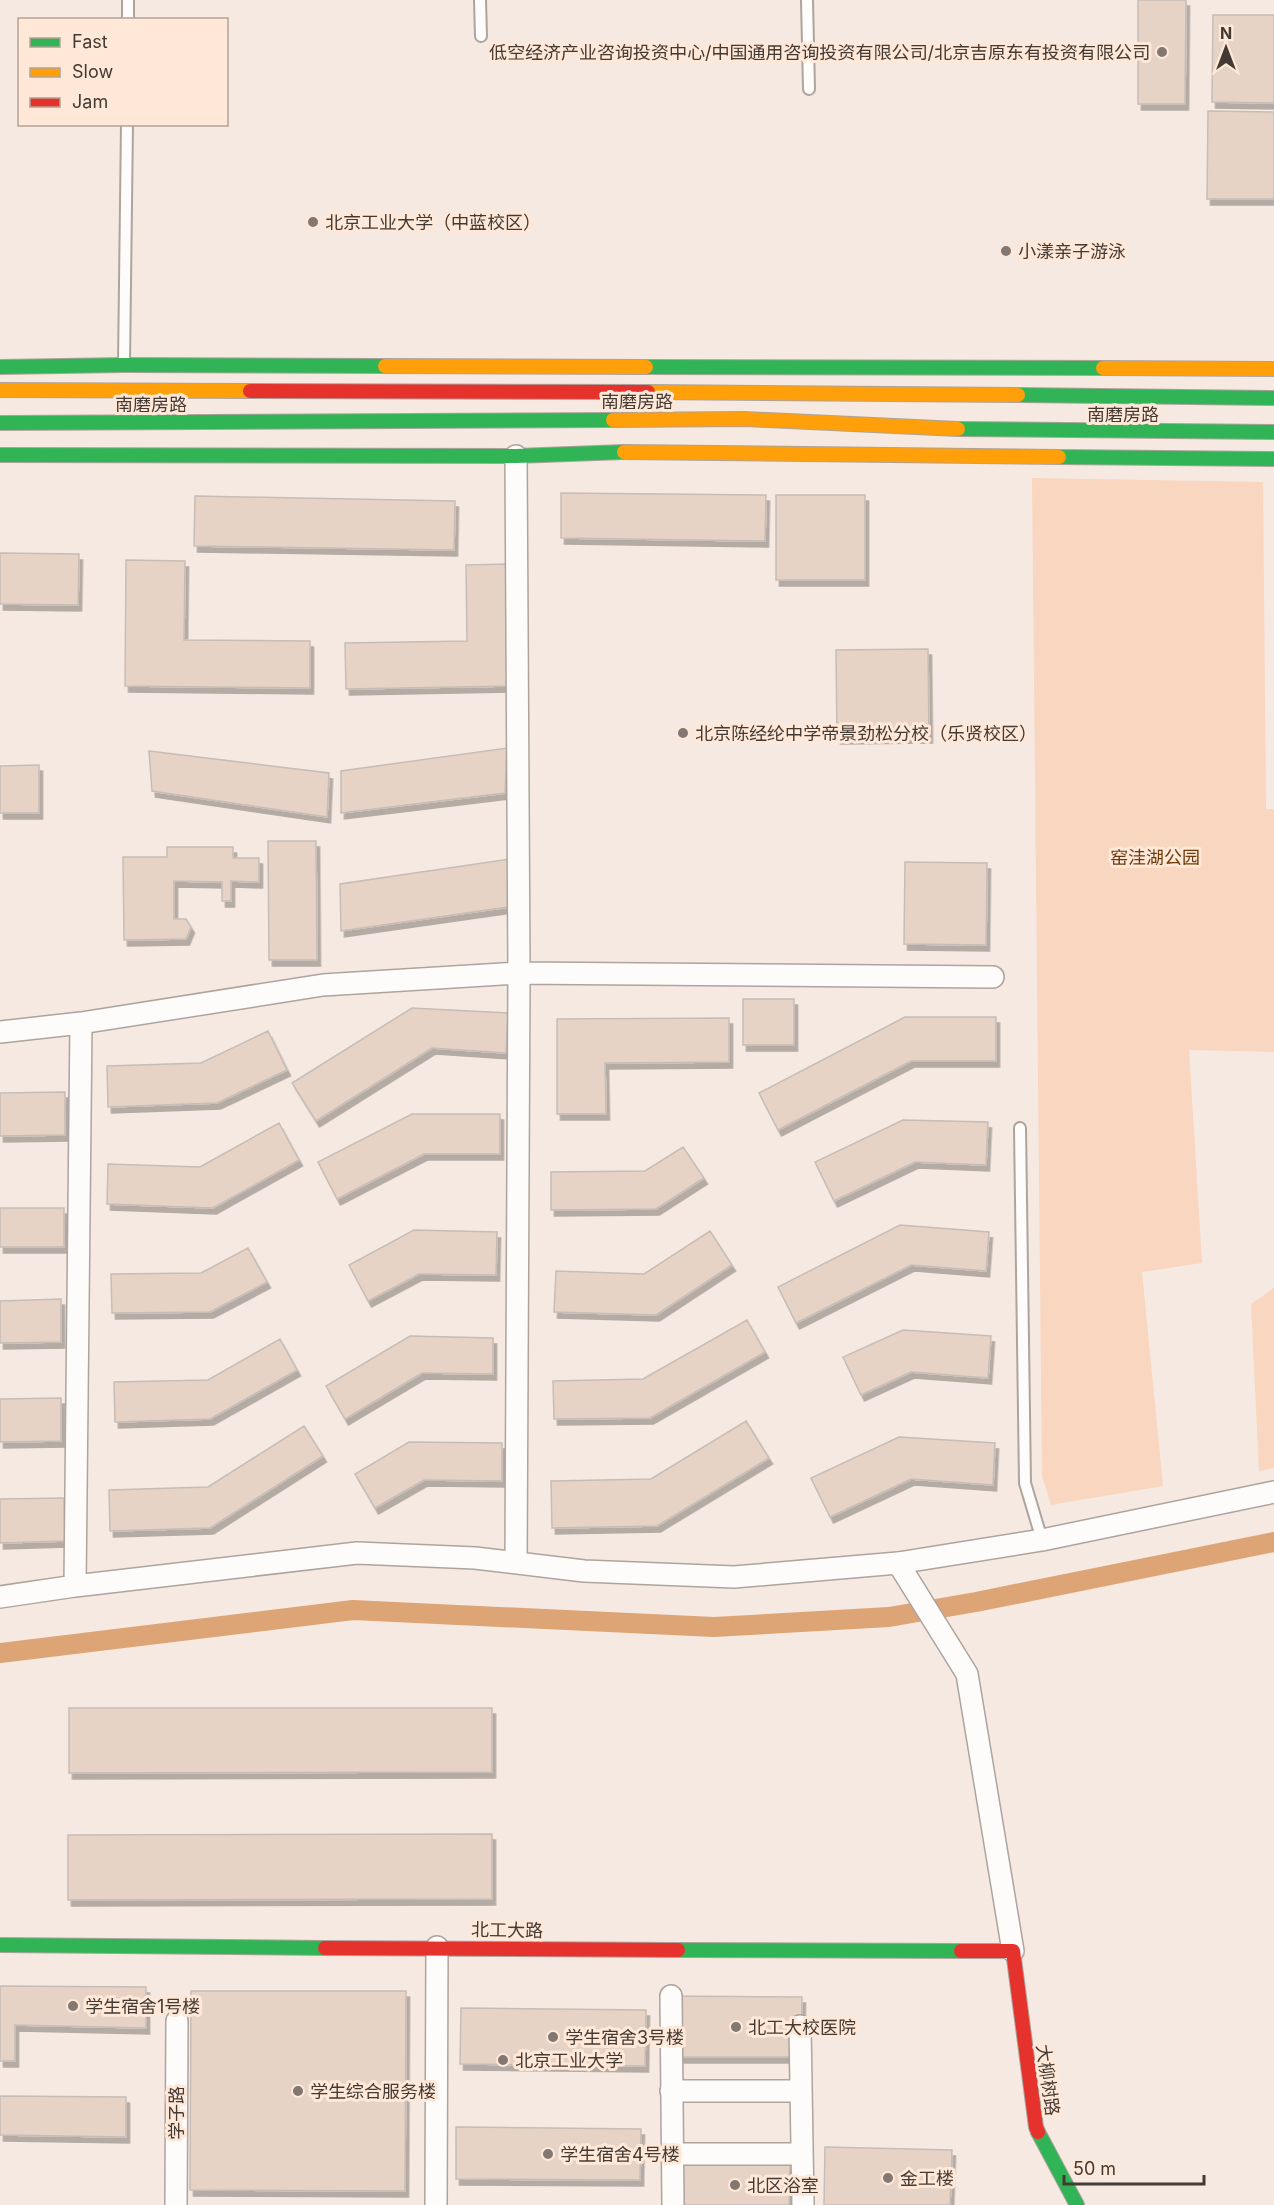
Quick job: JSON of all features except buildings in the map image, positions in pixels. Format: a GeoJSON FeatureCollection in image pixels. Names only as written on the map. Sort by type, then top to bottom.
{"type":"FeatureCollection","features":[{"type":"Feature","properties":{"kind":"street"},"geometry":{"type":"LineString","coordinates":[[0,367],[124,365],[1274,369]]}},
{"type":"Feature","properties":{"kind":"street"},"geometry":{"type":"LineString","coordinates":[[656,368],[780,393]]}},
{"type":"Feature","properties":{"kind":"street","name":"南磨房路"},"geometry":{"type":"LineString","coordinates":[[0,390],[780,393],[1274,398]]}},
{"type":"Feature","properties":{"kind":"street"},"geometry":{"type":"LineString","coordinates":[[704,433],[746,419]]}},
{"type":"Feature","properties":{"kind":"street","name":"南磨房路"},"geometry":{"type":"LineString","coordinates":[[0,423],[746,419],[995,431],[1274,432]]}},
{"type":"Feature","properties":{"kind":"street"},"geometry":{"type":"LineString","coordinates":[[651,451],[682,440]]}},
{"type":"Feature","properties":{"kind":"street"},"geometry":{"type":"LineString","coordinates":[[0,455],[516,456],[651,451],[994,458],[1274,459]]}},
{"type":"Feature","properties":{"kind":"street"},"geometry":{"type":"LineString","coordinates":[[516,456],[519,973],[516,1563]]}},
{"type":"Feature","properties":{"kind":"street"},"geometry":{"type":"LineString","coordinates":[[0,1032],[81,1023],[323,985],[519,973],[993,977]]}},
{"type":"Feature","properties":{"kind":"street"},"geometry":{"type":"LineString","coordinates":[[75,1586],[81,1023]]}},
{"type":"Feature","properties":{"kind":"street"},"geometry":{"type":"LineString","coordinates":[[0,1597],[357,1553],[475,1558],[584,1571],[734,1577],[898,1563],[1041,1540],[1274,1492]]}},
{"type":"Feature","properties":{"kind":"street"},"geometry":{"type":"LineString","coordinates":[[898,1563],[967,1674],[1013,1951]]}},
{"type":"Feature","properties":{"kind":"street","name":"北工大路"},"geometry":{"type":"LineString","coordinates":[[0,1945],[1013,1951]]}},
{"type":"Feature","properties":{"kind":"street"},"geometry":{"type":"LineString","coordinates":[[436,2205],[437,1947]]}},
{"type":"Feature","properties":{"kind":"street","name":"大柳树路"},"geometry":{"type":"LineString","coordinates":[[1013,1951],[1036,2127],[1077,2205]]}},
{"type":"Feature","properties":{"kind":"street"},"geometry":{"type":"LineString","coordinates":[[671,1996],[673,2205]]}},
{"type":"Feature","properties":{"kind":"street","name":"学子路"},"geometry":{"type":"LineString","coordinates":[[176,2205],[177,2021]]}},
{"type":"Feature","properties":{"kind":"street"},"geometry":{"type":"LineString","coordinates":[[800,2026],[803,2205]]}},
{"type":"Feature","properties":{"kind":"street"},"geometry":{"type":"LineString","coordinates":[[671,2091],[801,2091]]}},
{"type":"Feature","properties":{"kind":"street"},"geometry":{"type":"LineString","coordinates":[[672,2154],[802,2154]]}},
{"type":"Feature","properties":{"kind":"lane"},"geometry":{"type":"LineString","coordinates":[[128,0],[128,18]]}},
{"type":"Feature","properties":{"kind":"lane"},"geometry":{"type":"LineString","coordinates":[[480,0],[481,36]]}},
{"type":"Feature","properties":{"kind":"lane"},"geometry":{"type":"LineString","coordinates":[[807,0],[808,89]]}},
{"type":"Feature","properties":{"kind":"lane"},"geometry":{"type":"LineString","coordinates":[[124,365],[127,126]]}},
{"type":"Feature","properties":{"kind":"lane"},"geometry":{"type":"LineString","coordinates":[[1020,1128],[1025,1483],[1041,1540]]}},
{"type":"Feature","properties":{"kind":"green space","name":"窑洼湖公园"},"geometry":{"type":"Polygon","coordinates":[[[1032,478],[1263,482],[1266,809],[1274,809],[1274,1052],[1189,1050],[1202,1263],[1142,1272],[1163,1486],[1051,1505],[1042,1476],[1032,478]]]}},
{"type":"Feature","properties":{"kind":"green space"},"geometry":{"type":"Polygon","coordinates":[[[1274,1288],[1274,1468],[1259,1471],[1251,1304],[1274,1288]]]}},
{"type":"Feature","properties":{"kind":"waterway"},"geometry":{"type":"LineString","coordinates":[[0,1653],[353,1610],[714,1627],[889,1617],[976,1602],[1274,1542]]}},
{"type":"Feature","properties":{"kind":"traffic: fast"},"geometry":{"type":"LineString","coordinates":[[0,367],[385,366]]}},
{"type":"Feature","properties":{"kind":"traffic: fast"},"geometry":{"type":"LineString","coordinates":[[646,367],[1103,368]]}},
{"type":"Feature","properties":{"kind":"traffic: fast"},"geometry":{"type":"LineString","coordinates":[[1018,395],[1274,398]]}},
{"type":"Feature","properties":{"kind":"traffic: fast"},"geometry":{"type":"LineString","coordinates":[[0,423],[613,420]]}},
{"type":"Feature","properties":{"kind":"traffic: fast"},"geometry":{"type":"LineString","coordinates":[[958,429],[1274,432]]}},
{"type":"Feature","properties":{"kind":"traffic: fast"},"geometry":{"type":"LineString","coordinates":[[0,455],[516,456],[624,452]]}},
{"type":"Feature","properties":{"kind":"traffic: fast"},"geometry":{"type":"LineString","coordinates":[[1059,457],[1274,459]]}},
{"type":"Feature","properties":{"kind":"traffic: fast"},"geometry":{"type":"LineString","coordinates":[[0,1945],[325,1948]]}},
{"type":"Feature","properties":{"kind":"traffic: fast"},"geometry":{"type":"LineString","coordinates":[[678,1950],[961,1951]]}},
{"type":"Feature","properties":{"kind":"traffic: fast"},"geometry":{"type":"LineString","coordinates":[[1038,2132],[1077,2205]]}},
{"type":"Feature","properties":{"kind":"traffic: slow"},"geometry":{"type":"LineString","coordinates":[[385,366],[646,367]]}},
{"type":"Feature","properties":{"kind":"traffic: slow"},"geometry":{"type":"LineString","coordinates":[[1103,368],[1274,369]]}},
{"type":"Feature","properties":{"kind":"traffic: slow"},"geometry":{"type":"LineString","coordinates":[[0,390],[250,391]]}},
{"type":"Feature","properties":{"kind":"traffic: slow"},"geometry":{"type":"LineString","coordinates":[[648,392],[1018,395]]}},
{"type":"Feature","properties":{"kind":"traffic: slow"},"geometry":{"type":"LineString","coordinates":[[613,420],[745,419],[958,429]]}},
{"type":"Feature","properties":{"kind":"traffic: slow"},"geometry":{"type":"LineString","coordinates":[[624,452],[1059,457]]}},
{"type":"Feature","properties":{"kind":"traffic: jam"},"geometry":{"type":"LineString","coordinates":[[250,391],[648,392]]}},
{"type":"Feature","properties":{"kind":"traffic: jam"},"geometry":{"type":"LineString","coordinates":[[325,1948],[678,1950]]}},
{"type":"Feature","properties":{"kind":"traffic: jam"},"geometry":{"type":"LineString","coordinates":[[961,1951],[1013,1951],[1038,2132]]}},
{"type":"Feature","properties":{"kind":"place","name":"低空经济产业咨询投资中心/中国通用咨询投资有限公司/北京吉原东有投资有限公司"},"geometry":{"type":"Point","coordinates":[1162,52]}},
{"type":"Feature","properties":{"kind":"place","name":"北京工业大学（中蓝校区）"},"geometry":{"type":"Point","coordinates":[313,222]}},
{"type":"Feature","properties":{"kind":"place","name":"小漾亲子游泳"},"geometry":{"type":"Point","coordinates":[1006,251]}},
{"type":"Feature","properties":{"kind":"place","name":"北京陈经纶中学帝景劲松分校（乐贤校区）"},"geometry":{"type":"Point","coordinates":[683,733]}},
{"type":"Feature","properties":{"kind":"place","name":"学生宿舍1号楼"},"geometry":{"type":"Point","coordinates":[73,2006]}},
{"type":"Feature","properties":{"kind":"place","name":"北工大校医院"},"geometry":{"type":"Point","coordinates":[736,2027]}},
{"type":"Feature","properties":{"kind":"place","name":"学生宿舍3号楼"},"geometry":{"type":"Point","coordinates":[553,2037]}},
{"type":"Feature","properties":{"kind":"place","name":"北京工业大学"},"geometry":{"type":"Point","coordinates":[503,2060]}},
{"type":"Feature","properties":{"kind":"place","name":"学生综合服务楼"},"geometry":{"type":"Point","coordinates":[298,2091]}},
{"type":"Feature","properties":{"kind":"place","name":"学生宿舍4号楼"},"geometry":{"type":"Point","coordinates":[548,2154]}},
{"type":"Feature","properties":{"kind":"place","name":"金工楼"},"geometry":{"type":"Point","coordinates":[888,2178]}},
{"type":"Feature","properties":{"kind":"place","name":"北区浴室"},"geometry":{"type":"Point","coordinates":[735,2185]}}]}
